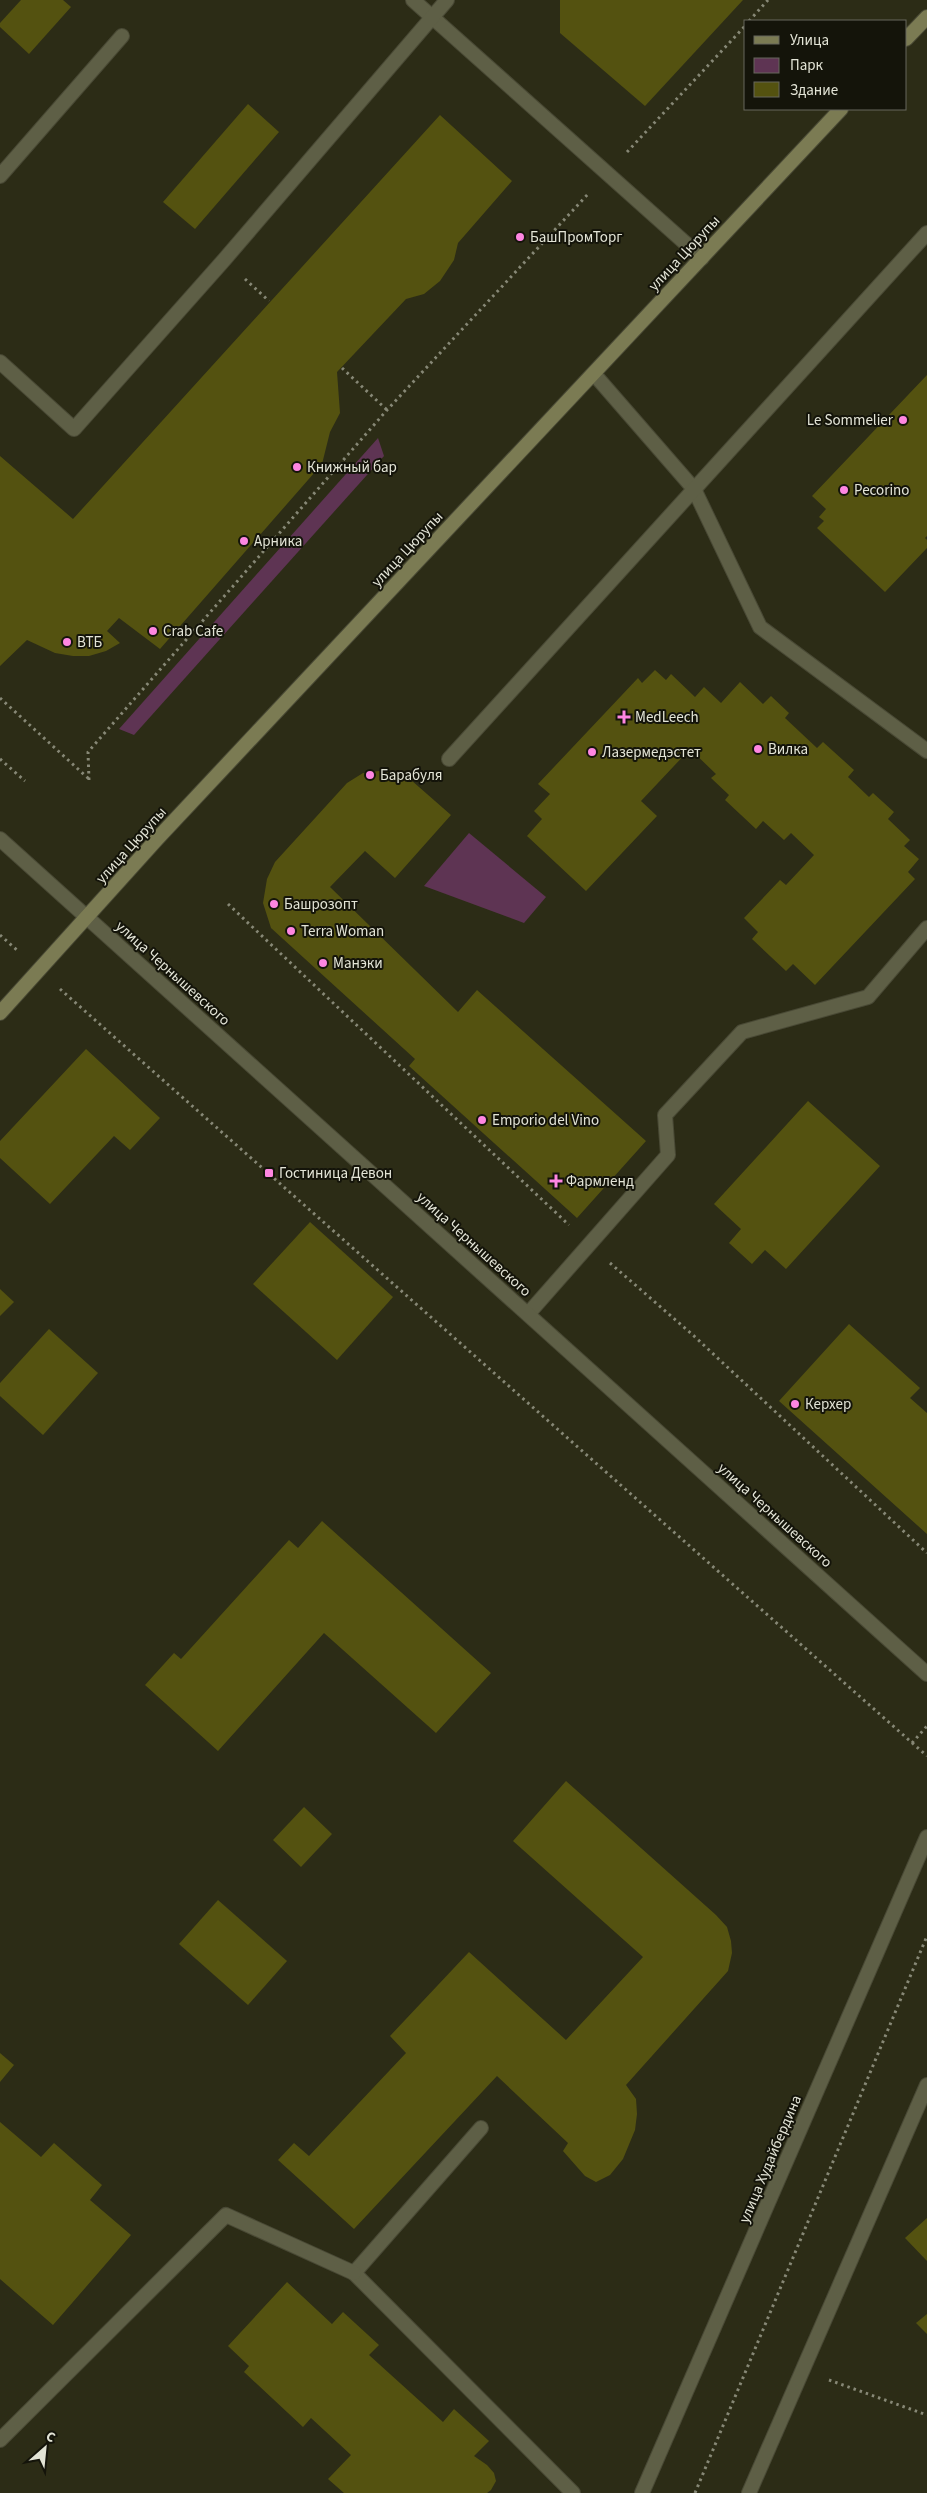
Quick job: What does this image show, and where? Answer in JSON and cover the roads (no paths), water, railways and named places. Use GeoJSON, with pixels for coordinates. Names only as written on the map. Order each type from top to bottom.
{"type":"FeatureCollection","features":[{"type":"Feature","properties":{"kind":"main road"},"geometry":{"type":"LineString","coordinates":[[907,39],[927,17]]}},
{"type":"Feature","properties":{"kind":"main road","name":"улица Цюрупы"},"geometry":{"type":"LineString","coordinates":[[0,1013],[87,917],[840,110]]}},
{"type":"Feature","properties":{"kind":"street"},"geometry":{"type":"LineString","coordinates":[[413,0],[702,258]]}},
{"type":"Feature","properties":{"kind":"street"},"geometry":{"type":"LineString","coordinates":[[0,362],[74,429],[224,260],[447,0]]}},
{"type":"Feature","properties":{"kind":"street"},"geometry":{"type":"LineString","coordinates":[[0,176],[122,36]]}},
{"type":"Feature","properties":{"kind":"street"},"geometry":{"type":"LineString","coordinates":[[449,759],[927,233]]}},
{"type":"Feature","properties":{"kind":"street"},"geometry":{"type":"LineString","coordinates":[[594,374],[694,489],[760,627],[927,752]]}},
{"type":"Feature","properties":{"kind":"street","name":"улица Чернышевского"},"geometry":{"type":"LineString","coordinates":[[0,839],[927,1674]]}},
{"type":"Feature","properties":{"kind":"street"},"geometry":{"type":"LineString","coordinates":[[528,1314],[668,1156],[665,1115],[742,1032],[868,997],[927,928]]}},
{"type":"Feature","properties":{"kind":"street","name":"улица Худайбердина"},"geometry":{"type":"LineString","coordinates":[[642,2493],[927,1837]]}},
{"type":"Feature","properties":{"kind":"street"},"geometry":{"type":"LineString","coordinates":[[749,2493],[927,2085]]}},
{"type":"Feature","properties":{"kind":"street"},"geometry":{"type":"LineString","coordinates":[[354,2273],[481,2128]]}},
{"type":"Feature","properties":{"kind":"street"},"geometry":{"type":"LineString","coordinates":[[0,2440],[226,2215],[354,2273],[573,2493]]}},
{"type":"Feature","properties":{"kind":"place","name":"БашПромТорг"},"geometry":{"type":"Point","coordinates":[520,237]}},
{"type":"Feature","properties":{"kind":"place","name":"Le Sommelier"},"geometry":{"type":"Point","coordinates":[903,420]}},
{"type":"Feature","properties":{"kind":"place","name":"Книжный бар"},"geometry":{"type":"Point","coordinates":[297,467]}},
{"type":"Feature","properties":{"kind":"place","name":"Pecorino"},"geometry":{"type":"Point","coordinates":[844,490]}},
{"type":"Feature","properties":{"kind":"place","name":"Арника"},"geometry":{"type":"Point","coordinates":[244,541]}},
{"type":"Feature","properties":{"kind":"place","name":"Crab Cafe"},"geometry":{"type":"Point","coordinates":[153,631]}},
{"type":"Feature","properties":{"kind":"place","name":"ВТБ"},"geometry":{"type":"Point","coordinates":[67,642]}},
{"type":"Feature","properties":{"kind":"place","name":"MedLeech"},"geometry":{"type":"Point","coordinates":[624,717]}},
{"type":"Feature","properties":{"kind":"place","name":"Вилка"},"geometry":{"type":"Point","coordinates":[758,749]}},
{"type":"Feature","properties":{"kind":"place","name":"Лазермедэстет"},"geometry":{"type":"Point","coordinates":[592,752]}},
{"type":"Feature","properties":{"kind":"place","name":"Барабуля"},"geometry":{"type":"Point","coordinates":[370,775]}},
{"type":"Feature","properties":{"kind":"place","name":"Башрозопт"},"geometry":{"type":"Point","coordinates":[274,904]}},
{"type":"Feature","properties":{"kind":"place","name":"Terra Woman"},"geometry":{"type":"Point","coordinates":[291,931]}},
{"type":"Feature","properties":{"kind":"place","name":"Манэки"},"geometry":{"type":"Point","coordinates":[323,963]}},
{"type":"Feature","properties":{"kind":"place","name":"Emporio del Vino"},"geometry":{"type":"Point","coordinates":[482,1120]}},
{"type":"Feature","properties":{"kind":"place","name":"Гостиница Девон"},"geometry":{"type":"Point","coordinates":[269,1173]}},
{"type":"Feature","properties":{"kind":"place","name":"Фармленд"},"geometry":{"type":"Point","coordinates":[556,1181]}},
{"type":"Feature","properties":{"kind":"place","name":"Керхер"},"geometry":{"type":"Point","coordinates":[795,1404]}}]}
